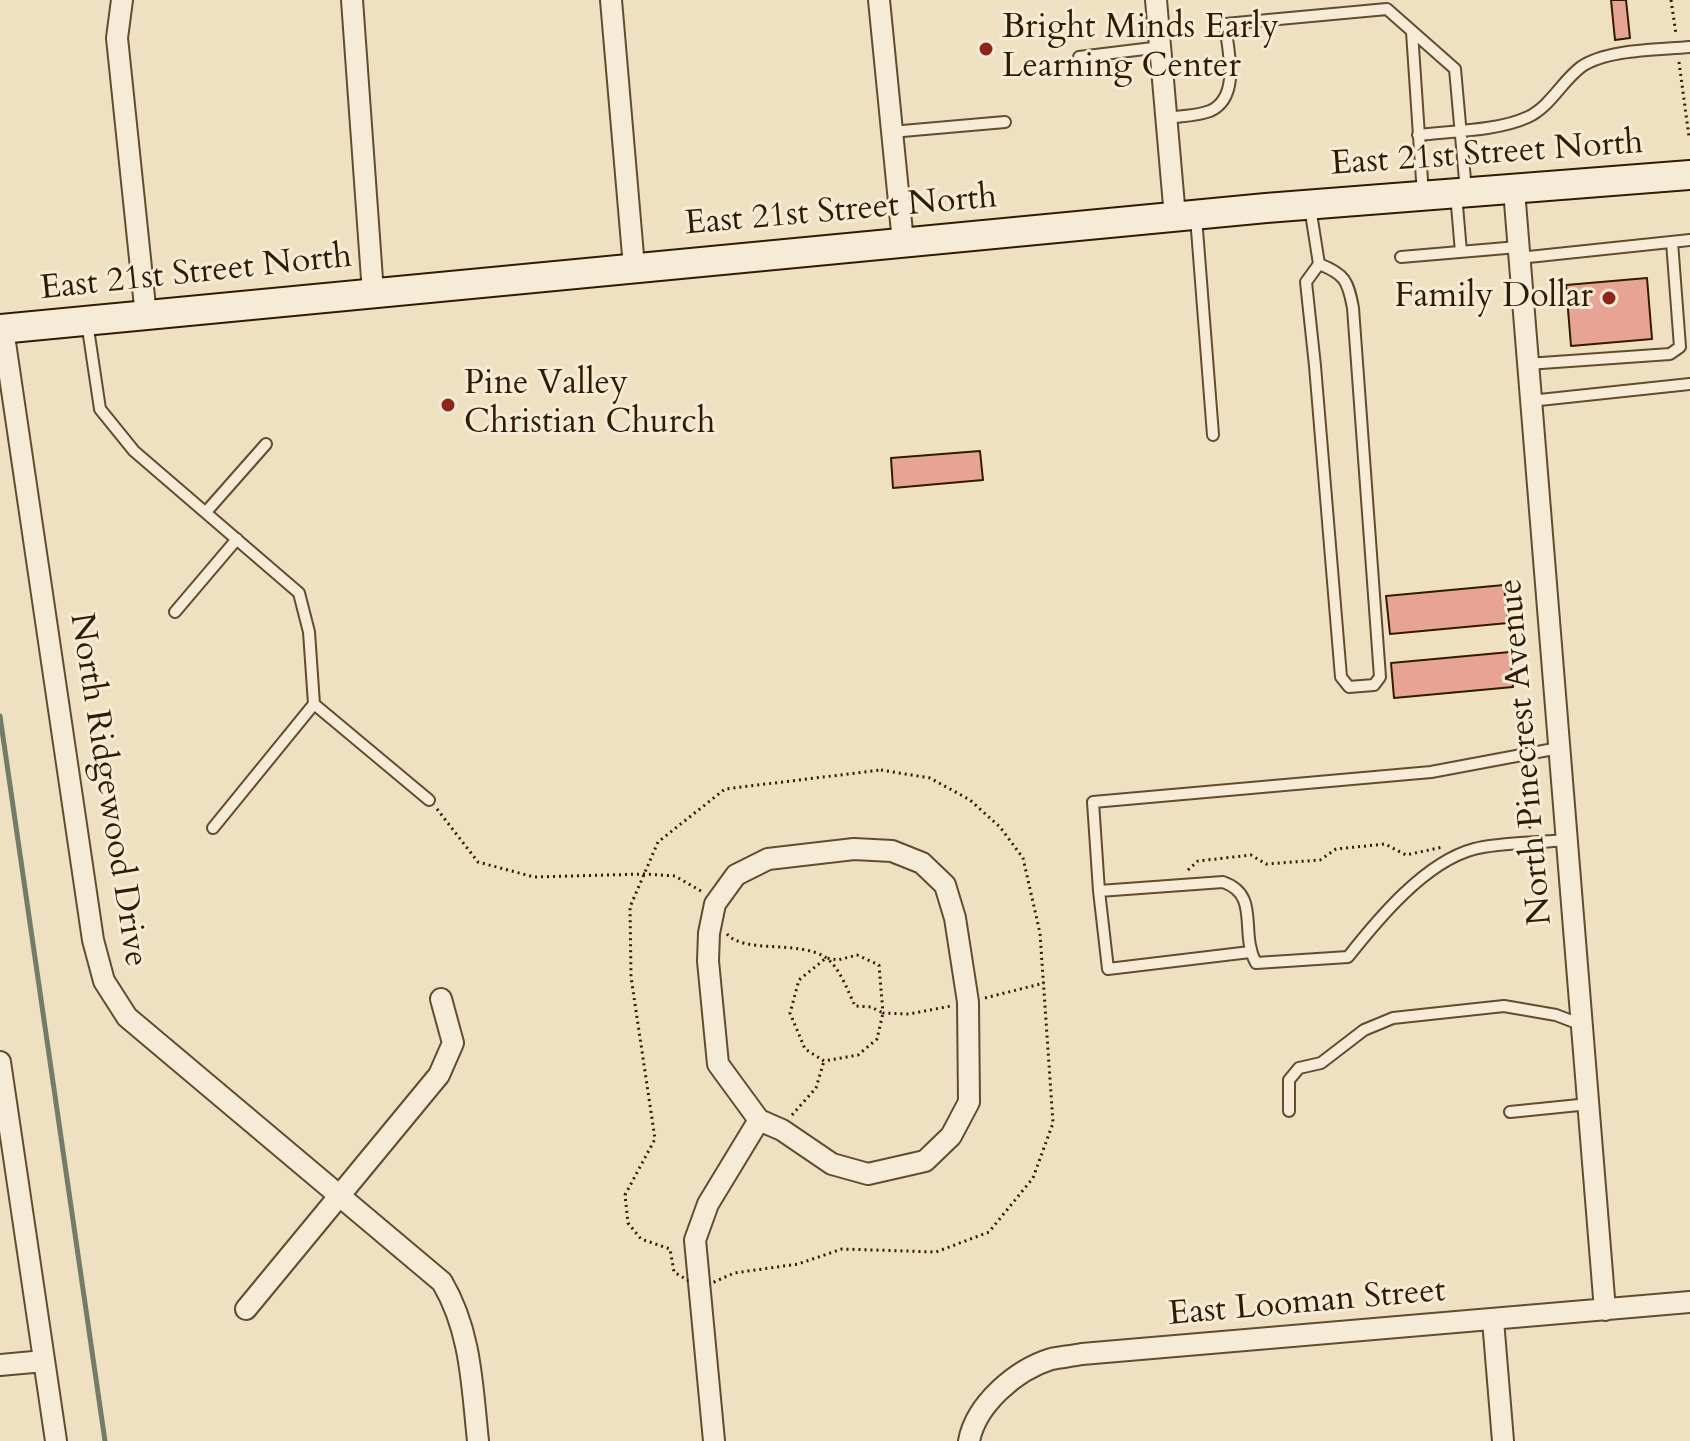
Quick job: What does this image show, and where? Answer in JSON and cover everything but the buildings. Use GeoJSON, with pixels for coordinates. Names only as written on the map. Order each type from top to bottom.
{"type":"FeatureCollection","features":[{"type":"Feature","properties":{"kind":"main road","name":"East 21st Street North"},"geometry":{"type":"LineString","coordinates":[[2,329],[1186,216],[1690,175]]}},
{"type":"Feature","properties":{"kind":"street"},"geometry":{"type":"LineString","coordinates":[[122,0],[117,38],[146,316]]}},
{"type":"Feature","properties":{"kind":"street"},"geometry":{"type":"LineString","coordinates":[[352,0],[373,293]]}},
{"type":"Feature","properties":{"kind":"street"},"geometry":{"type":"LineString","coordinates":[[611,0],[634,267]]}},
{"type":"Feature","properties":{"kind":"street"},"geometry":{"type":"LineString","coordinates":[[879,0],[903,242]]}},
{"type":"Feature","properties":{"kind":"street"},"geometry":{"type":"LineString","coordinates":[[1156,0],[1167,118],[1186,216]]}},
{"type":"Feature","properties":{"kind":"street","name":"North Pinecrest Avenue"},"geometry":{"type":"LineString","coordinates":[[1514,190],[1605,1310]]}},
{"type":"Feature","properties":{"kind":"street","name":"North Ridgewood Drive"},"geometry":{"type":"LineString","coordinates":[[2,329],[93,940],[104,981],[127,1017],[442,1282],[455,1304],[469,1352],[478,1441]]}},
{"type":"Feature","properties":{"kind":"street"},"geometry":{"type":"LineString","coordinates":[[854,849],[892,851],[922,863],[945,885],[955,918],[968,1002],[969,1102],[951,1136],[925,1161],[868,1174],[832,1164],[782,1130],[759,1120],[718,1064],[708,961],[709,933],[715,904],[736,875],[768,859],[854,849]]}},
{"type":"Feature","properties":{"kind":"street"},"geometry":{"type":"LineString","coordinates":[[246,1309],[439,1075],[453,1043],[441,999]]}},
{"type":"Feature","properties":{"kind":"street"},"geometry":{"type":"LineString","coordinates":[[0,1062],[7,1158],[56,1441]]}},
{"type":"Feature","properties":{"kind":"street"},"geometry":{"type":"LineString","coordinates":[[714,1441],[695,1240],[708,1204],[759,1120]]}},
{"type":"Feature","properties":{"kind":"street","name":"East Looman Street"},"geometry":{"type":"LineString","coordinates":[[969,1441],[971,1430],[993,1397],[1020,1373],[1051,1359],[1690,1302]]}},
{"type":"Feature","properties":{"kind":"street"},"geometry":{"type":"LineString","coordinates":[[1493,1320],[1503,1441]]}},
{"type":"Feature","properties":{"kind":"street"},"geometry":{"type":"LineString","coordinates":[[0,1365],[44,1361]]}},
{"type":"Feature","properties":{"kind":"lane"},"geometry":{"type":"LineString","coordinates":[[1167,118],[1211,110],[1226,95],[1230,81],[1225,24],[1387,9],[1455,69],[1461,130],[1461,252]]}},
{"type":"Feature","properties":{"kind":"lane"},"geometry":{"type":"LineString","coordinates":[[1412,32],[1423,197]]}},
{"type":"Feature","properties":{"kind":"lane"},"geometry":{"type":"LineString","coordinates":[[1079,57],[1161,47]]}},
{"type":"Feature","properties":{"kind":"lane"},"geometry":{"type":"LineString","coordinates":[[1418,135],[1518,121],[1532,116],[1584,65],[1598,59],[1690,47]]}},
{"type":"Feature","properties":{"kind":"lane"},"geometry":{"type":"LineString","coordinates":[[891,132],[1005,122]]}},
{"type":"Feature","properties":{"kind":"lane"},"geometry":{"type":"LineString","coordinates":[[1310,205],[1319,264],[1306,282],[1341,677],[1349,687],[1374,685],[1380,677],[1353,308],[1349,288],[1339,272],[1319,264]]}},
{"type":"Feature","properties":{"kind":"lane"},"geometry":{"type":"LineString","coordinates":[[1186,216],[1213,435]]}},
{"type":"Feature","properties":{"kind":"lane"},"geometry":{"type":"LineString","coordinates":[[1401,257],[1461,252],[1519,253],[1690,240]]}},
{"type":"Feature","properties":{"kind":"lane"},"geometry":{"type":"LineString","coordinates":[[1527,364],[1670,354],[1680,347],[1672,242]]}},
{"type":"Feature","properties":{"kind":"lane"},"geometry":{"type":"LineString","coordinates":[[87,322],[100,409],[134,451],[299,593],[309,632],[314,704],[213,828]]}},
{"type":"Feature","properties":{"kind":"lane"},"geometry":{"type":"LineString","coordinates":[[1530,401],[1690,384]]}},
{"type":"Feature","properties":{"kind":"lane"},"geometry":{"type":"LineString","coordinates":[[206,512],[266,444]]}},
{"type":"Feature","properties":{"kind":"lane"},"geometry":{"type":"LineString","coordinates":[[175,612],[237,539]]}},
{"type":"Feature","properties":{"kind":"lane"},"geometry":{"type":"LineString","coordinates":[[314,704],[429,800]]}},
{"type":"Feature","properties":{"kind":"lane"},"geometry":{"type":"LineString","coordinates":[[1250,952],[1108,969],[1093,802],[1431,772],[1559,748]]}},
{"type":"Feature","properties":{"kind":"lane"},"geometry":{"type":"LineString","coordinates":[[1099,891],[1223,882],[1238,887],[1244,895],[1250,952],[1256,963],[1348,957],[1410,888],[1443,864],[1473,849],[1566,840]]}},
{"type":"Feature","properties":{"kind":"lane"},"geometry":{"type":"LineString","coordinates":[[1289,1111],[1289,1080],[1299,1068],[1321,1063],[1364,1030],[1393,1018],[1504,1006],[1556,1015],[1582,1025]]}},
{"type":"Feature","properties":{"kind":"lane"},"geometry":{"type":"LineString","coordinates":[[1510,1112],[1589,1104]]}},
{"type":"Feature","properties":{"kind":"path"},"geometry":{"type":"LineString","coordinates":[[1671,0],[1689,137]]}},
{"type":"Feature","properties":{"kind":"path"},"geometry":{"type":"LineString","coordinates":[[429,800],[478,862],[534,877],[675,876],[699,889],[715,904],[733,909],[727,935],[736,942],[798,948],[838,960],[857,955],[879,965],[883,1013],[877,1039],[858,1055],[824,1061],[805,1049],[790,1013],[799,980],[826,958]]}},
{"type":"Feature","properties":{"kind":"path"},"geometry":{"type":"LineString","coordinates":[[1527,829],[1548,808]]}},
{"type":"Feature","properties":{"kind":"path"},"geometry":{"type":"LineString","coordinates":[[1187,872],[1198,861],[1251,855],[1266,864],[1320,860],[1336,849],[1385,844],[1406,855],[1452,845]]}},
{"type":"Feature","properties":{"kind":"path"},"geometry":{"type":"LineString","coordinates":[[826,958],[844,982],[855,1006],[871,1007],[883,1013],[909,1014],[1044,983]]}},
{"type":"Feature","properties":{"kind":"path"},"geometry":{"type":"LineString","coordinates":[[782,1130],[816,1088],[824,1061]]}},
{"type":"Feature","properties":{"kind":"waterway"},"geometry":{"type":"LineString","coordinates":[[0,716],[105,1441]]}},
{"type":"Feature","properties":{"kind":"place","name":"Bright Minds Early Learning Center"},"geometry":{"type":"Point","coordinates":[986,49]}},
{"type":"Feature","properties":{"kind":"place","name":"Family Dollar"},"geometry":{"type":"Point","coordinates":[1609,298]}},
{"type":"Feature","properties":{"kind":"place","name":"Pine Valley Christian Church"},"geometry":{"type":"Point","coordinates":[448,405]}}]}
